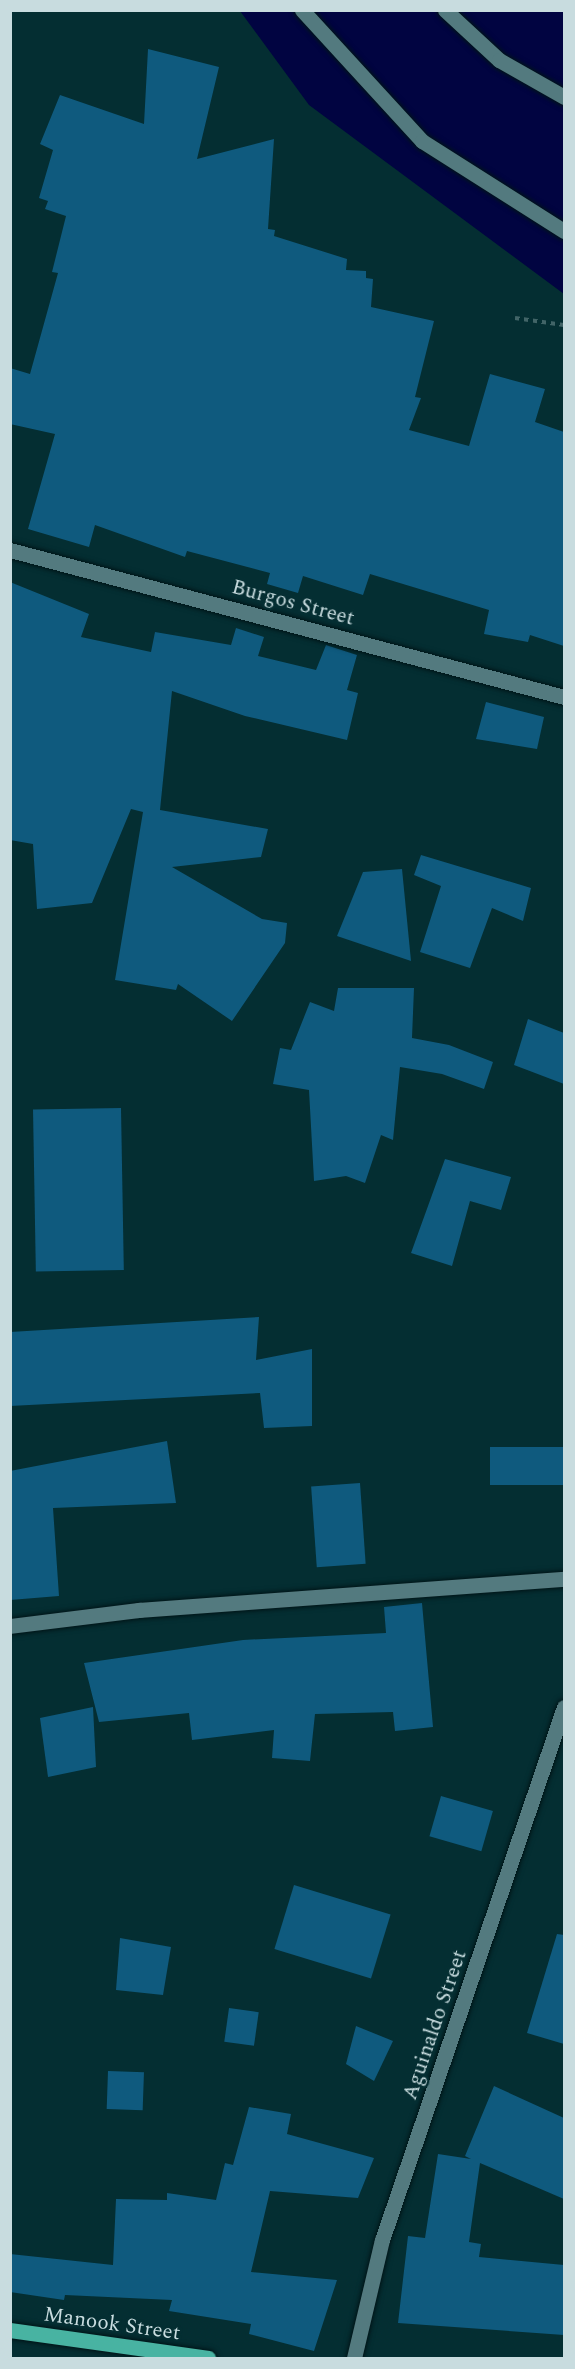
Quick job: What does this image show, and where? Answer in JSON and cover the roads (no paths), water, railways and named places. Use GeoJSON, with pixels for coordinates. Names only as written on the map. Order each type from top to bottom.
{"type":"FeatureCollection","features":[{"type":"Feature","properties":{"kind":"main road","name":"Manook Street"},"geometry":{"type":"LineString","coordinates":[[10,2330],[208,2358]]}},
{"type":"Feature","properties":{"kind":"street"},"geometry":{"type":"LineString","coordinates":[[302,10],[422,141],[564,231]]}},
{"type":"Feature","properties":{"kind":"street"},"geometry":{"type":"LineString","coordinates":[[445,10],[499,60],[564,97]]}},
{"type":"Feature","properties":{"kind":"street","name":"Burgos Street"},"geometry":{"type":"LineString","coordinates":[[10,550],[564,697]]}},
{"type":"Feature","properties":{"kind":"street"},"geometry":{"type":"LineString","coordinates":[[10,1626],[139,1610],[564,1579]]}},
{"type":"Feature","properties":{"kind":"street","name":"Aguinaldo Street"},"geometry":{"type":"LineString","coordinates":[[354,2358],[382,2240],[564,1707]]}}]}
